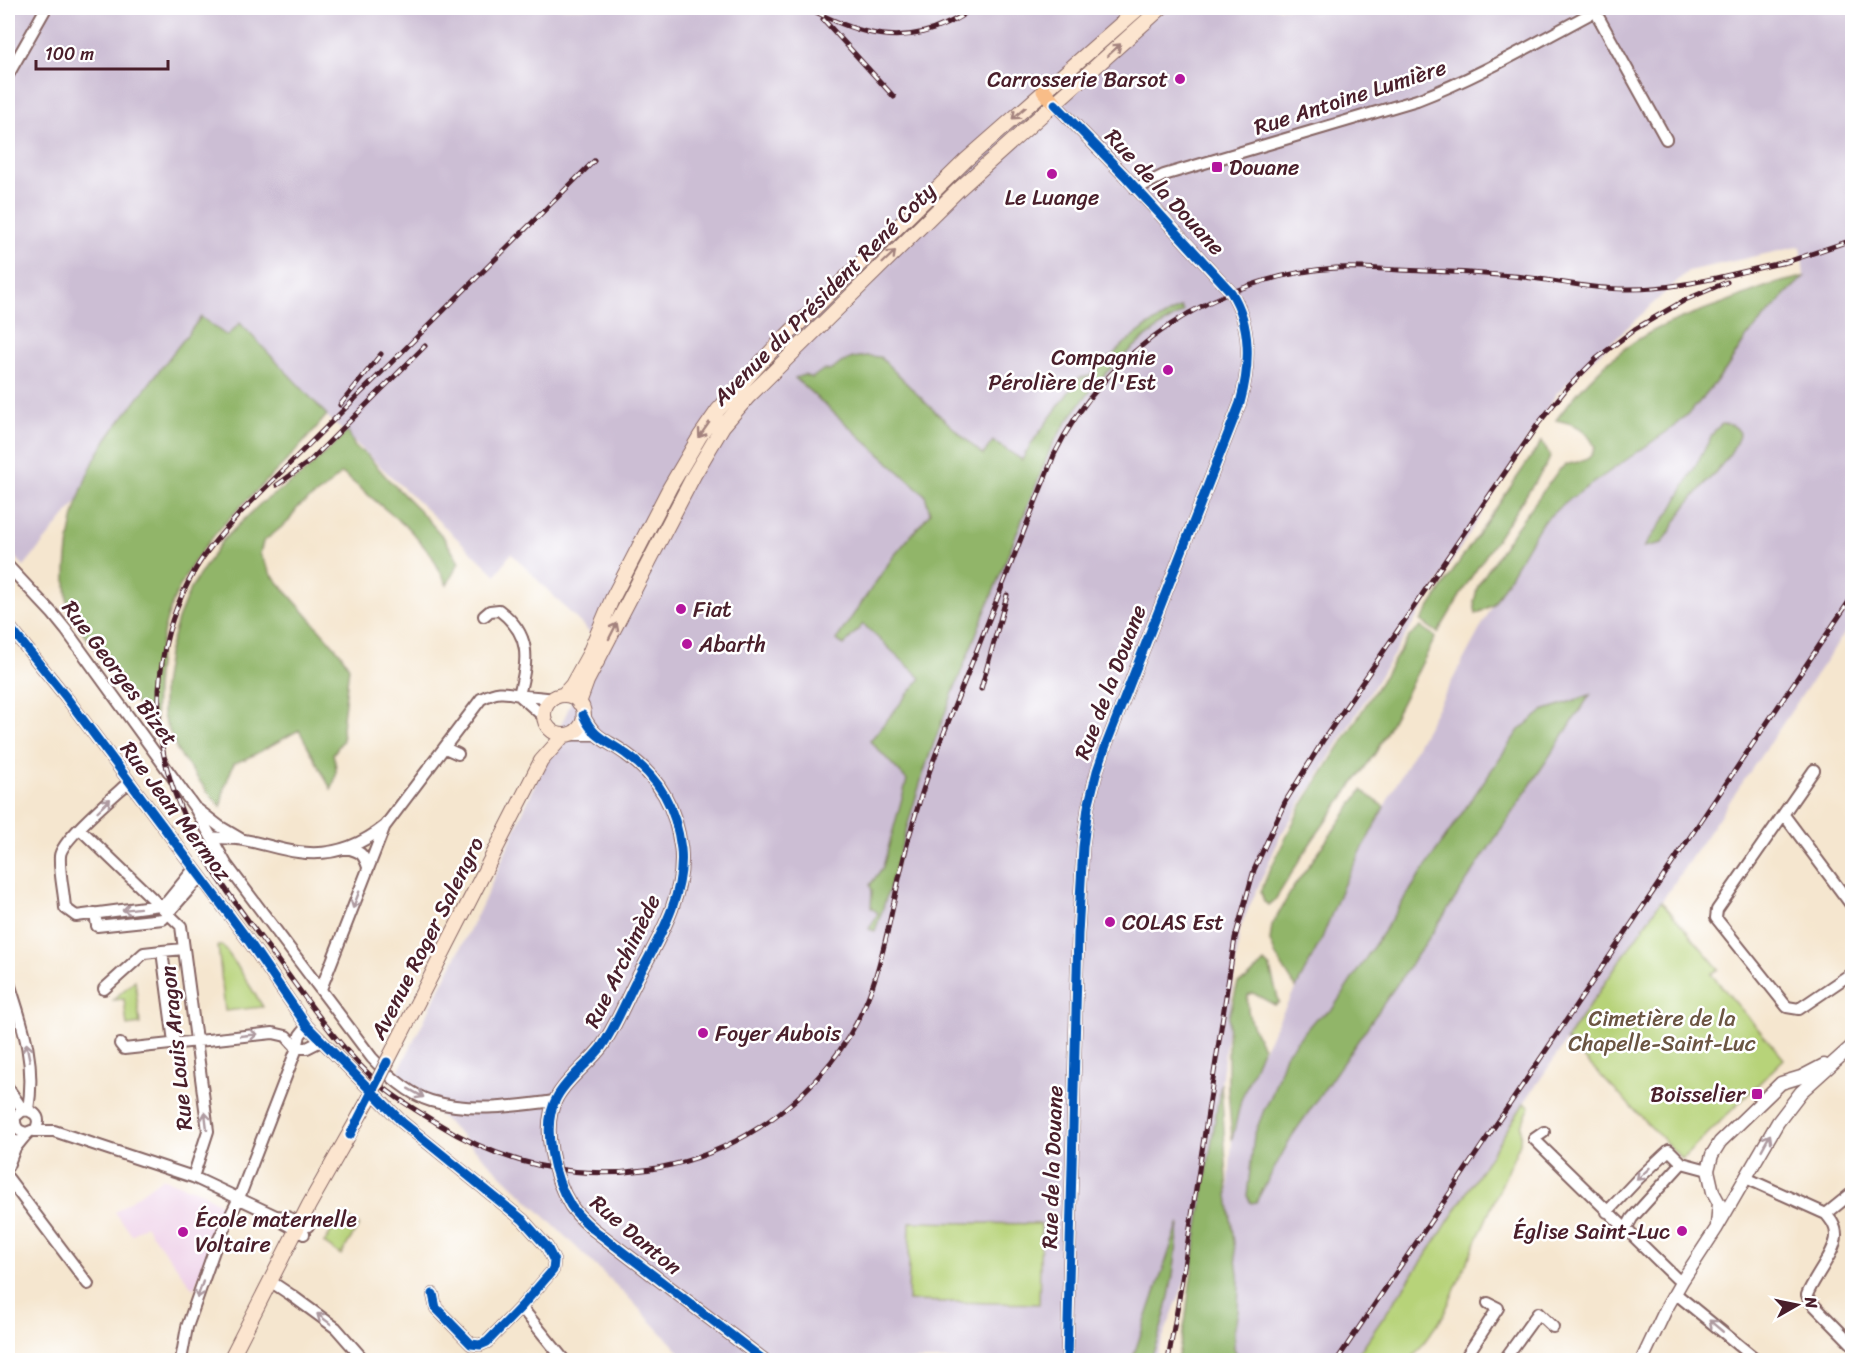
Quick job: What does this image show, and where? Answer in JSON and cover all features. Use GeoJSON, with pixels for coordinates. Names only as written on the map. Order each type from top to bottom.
{"type":"FeatureCollection","features":[{"type":"Feature","properties":{"kind":"main road","name":"Avenue du Président René Coty"},"geometry":{"type":"LineString","coordinates":[[558,697],[572,685],[588,656],[617,589],[670,487],[718,410],[775,347],[966,160],[1139,8]]}},
{"type":"Feature","properties":{"kind":"main road","name":"Avenue du Président René Coty"},"geometry":{"type":"LineString","coordinates":[[581,709],[587,681],[694,475],[723,426],[760,383],[949,198],[1161,8]]}},
{"type":"Feature","properties":{"kind":"main road"},"geometry":{"type":"LineString","coordinates":[[1044,91],[1055,104]]}},
{"type":"Feature","properties":{"kind":"main road"},"geometry":{"type":"LineString","coordinates":[[558,697],[575,699],[581,709],[580,727],[567,735],[555,733],[546,722],[546,707],[558,697]]}},
{"type":"Feature","properties":{"kind":"main road","name":"Avenue Roger Salengro"},"geometry":{"type":"LineString","coordinates":[[240,1360],[333,1160],[350,1135],[369,1099],[540,761],[546,722]]}},
{"type":"Feature","properties":{"kind":"main road","name":"Avenue Roger Salengro"},"geometry":{"type":"LineString","coordinates":[[540,761],[567,735]]}},
{"type":"Feature","properties":{"kind":"main road","name":"Avenue Roger Salengro"},"geometry":{"type":"LineString","coordinates":[[230,1360],[274,1284]]}},
{"type":"Feature","properties":{"kind":"street"},"geometry":{"type":"LineString","coordinates":[[8,75],[46,8]]}},
{"type":"Feature","properties":{"kind":"street"},"geometry":{"type":"LineString","coordinates":[[1598,9],[1666,139]]}},
{"type":"Feature","properties":{"kind":"street","name":"Rue Antoine Lumière"},"geometry":{"type":"LineString","coordinates":[[1136,189],[1174,171],[1407,103],[1447,89],[1598,9]]}},
{"type":"Feature","properties":{"kind":"street","name":"Rue de la Douane"},"geometry":{"type":"LineString","coordinates":[[1055,104],[1221,281],[1235,299],[1244,322],[1247,366],[1240,403],[1106,745],[1088,809],[1083,847],[1078,934],[1067,1360]]}},
{"type":"Feature","properties":{"kind":"street","name":"Rue Georges Bizet"},"geometry":{"type":"LineString","coordinates":[[8,566],[66,630],[195,808],[211,837],[226,840],[241,839],[311,853],[346,848],[364,842],[385,826],[481,699],[500,692],[558,697]]}},
{"type":"Feature","properties":{"kind":"street"},"geometry":{"type":"LineString","coordinates":[[484,616],[490,610],[499,610],[520,632],[526,652],[526,663],[519,695],[546,722]]}},
{"type":"Feature","properties":{"kind":"street","name":"Rue Jean Mermoz"},"geometry":{"type":"LineString","coordinates":[[8,626],[60,689],[248,940],[307,1026],[402,1122],[523,1220],[547,1247],[554,1261],[553,1270],[521,1307]]}},
{"type":"Feature","properties":{"kind":"street","name":"Rue Archimède"},"geometry":{"type":"LineString","coordinates":[[555,1101],[565,1085],[602,1046],[617,1019],[665,924],[677,891],[681,864],[676,826],[670,804],[646,771],[596,734],[581,709]]}},
{"type":"Feature","properties":{"kind":"street"},"geometry":{"type":"LineString","coordinates":[[567,735],[596,734]]}},
{"type":"Feature","properties":{"kind":"street"},"geometry":{"type":"LineString","coordinates":[[445,748],[458,754]]}},
{"type":"Feature","properties":{"kind":"street"},"geometry":{"type":"LineString","coordinates":[[1814,770],[1717,910],[1716,918],[1787,1007],[1799,1009],[1852,974]]}},
{"type":"Feature","properties":{"kind":"street"},"geometry":{"type":"LineString","coordinates":[[129,782],[62,848],[60,857],[65,908],[76,916],[160,905],[167,902],[197,873]]}},
{"type":"Feature","properties":{"kind":"street","name":"Rue Georges Bizet"},"geometry":{"type":"LineString","coordinates":[[195,808],[241,839]]}},
{"type":"Feature","properties":{"kind":"street"},"geometry":{"type":"LineString","coordinates":[[1784,815],[1852,906]]}},
{"type":"Feature","properties":{"kind":"street"},"geometry":{"type":"LineString","coordinates":[[321,989],[385,826]]}},
{"type":"Feature","properties":{"kind":"street"},"geometry":{"type":"LineString","coordinates":[[80,829],[169,914]]}},
{"type":"Feature","properties":{"kind":"street"},"geometry":{"type":"LineString","coordinates":[[211,837],[231,869],[372,1058],[401,1085],[430,1100],[461,1107],[495,1108],[555,1101]]}},
{"type":"Feature","properties":{"kind":"street"},"geometry":{"type":"LineString","coordinates":[[231,869],[227,852],[241,839]]}},
{"type":"Feature","properties":{"kind":"street"},"geometry":{"type":"LineString","coordinates":[[346,848],[363,855],[368,867]]}},
{"type":"Feature","properties":{"kind":"street"},"geometry":{"type":"LineString","coordinates":[[95,913],[97,926],[163,919],[169,914],[197,873]]}},
{"type":"Feature","properties":{"kind":"street","name":"Rue Louis Aragon"},"geometry":{"type":"LineString","coordinates":[[169,914],[181,926],[208,1131],[194,1178]]}},
{"type":"Feature","properties":{"kind":"street","name":"Rue Louis Aragon"},"geometry":{"type":"LineString","coordinates":[[104,988],[144,953],[184,949]]}},
{"type":"Feature","properties":{"kind":"street","name":"Rue Louis Aragon"},"geometry":{"type":"LineString","coordinates":[[162,951],[174,1042]]}},
{"type":"Feature","properties":{"kind":"street"},"geometry":{"type":"LineString","coordinates":[[8,980],[28,1049],[32,1084],[8,1166]]}},
{"type":"Feature","properties":{"kind":"street"},"geometry":{"type":"LineString","coordinates":[[181,1360],[187,1328],[212,1255],[239,1198],[300,1035],[307,1026]]}},
{"type":"Feature","properties":{"kind":"street"},"geometry":{"type":"LineString","coordinates":[[120,1044],[124,1049],[273,1033],[282,1034],[297,1048],[307,1047],[321,1041]]}},
{"type":"Feature","properties":{"kind":"street"},"geometry":{"type":"LineString","coordinates":[[1716,1229],[1719,1203],[1713,1192],[1708,1170],[1712,1155],[1721,1141],[1781,1083],[1814,1071],[1849,1051]]}},
{"type":"Feature","properties":{"kind":"street"},"geometry":{"type":"LineString","coordinates":[[1642,1360],[1675,1293],[1716,1229],[1778,1122],[1801,1092],[1849,1051]]}},
{"type":"Feature","properties":{"kind":"street"},"geometry":{"type":"LineString","coordinates":[[1791,1079],[1801,1083],[1801,1092]]}},
{"type":"Feature","properties":{"kind":"street"},"geometry":{"type":"LineString","coordinates":[[8,1088],[20,1120]]}},
{"type":"Feature","properties":{"kind":"street","name":"Rue Danton"},"geometry":{"type":"LineString","coordinates":[[555,1101],[551,1108],[549,1130],[552,1155],[567,1197],[581,1218],[616,1248],[764,1360]]}},
{"type":"Feature","properties":{"kind":"street"},"geometry":{"type":"LineString","coordinates":[[20,1120],[37,1126],[38,1120],[54,1131]]}},
{"type":"Feature","properties":{"kind":"street"},"geometry":{"type":"LineString","coordinates":[[20,1120],[194,1178],[276,1216],[281,1215],[302,1228]]}},
{"type":"Feature","properties":{"kind":"street"},"geometry":{"type":"LineString","coordinates":[[1544,1132],[1534,1139],[1607,1212],[1676,1278],[1682,1281]]}},
{"type":"Feature","properties":{"kind":"street"},"geometry":{"type":"LineString","coordinates":[[1607,1212],[1669,1150],[1682,1163],[1708,1170]]}},
{"type":"Feature","properties":{"kind":"street"},"geometry":{"type":"LineString","coordinates":[[1626,1229],[1632,1218],[1660,1185],[1682,1163]]}},
{"type":"Feature","properties":{"kind":"street"},"geometry":{"type":"LineString","coordinates":[[8,1178],[88,1284]]}},
{"type":"Feature","properties":{"kind":"street"},"geometry":{"type":"LineString","coordinates":[[1746,1178],[1826,1214],[1833,1222],[1836,1234],[1835,1244],[1807,1294],[1809,1300],[1852,1344]]}},
{"type":"Feature","properties":{"kind":"street"},"geometry":{"type":"LineString","coordinates":[[1826,1214],[1852,1193]]}},
{"type":"Feature","properties":{"kind":"street"},"geometry":{"type":"LineString","coordinates":[[1719,1203],[1733,1200]]}},
{"type":"Feature","properties":{"kind":"street"},"geometry":{"type":"LineString","coordinates":[[274,1284],[336,1328],[364,1360]]}},
{"type":"Feature","properties":{"kind":"street"},"geometry":{"type":"LineString","coordinates":[[1675,1293],[1757,1360]]}},
{"type":"Feature","properties":{"kind":"street"},"geometry":{"type":"LineString","coordinates":[[433,1294],[436,1308],[471,1344],[480,1345],[487,1342],[521,1307],[564,1360]]}},
{"type":"Feature","properties":{"kind":"street"},"geometry":{"type":"LineString","coordinates":[[1464,1360],[1498,1308],[1488,1303]]}},
{"type":"Feature","properties":{"kind":"street"},"geometry":{"type":"LineString","coordinates":[[1504,1360],[1538,1313],[1553,1327]]}},
{"type":"Feature","properties":{"kind":"shaded area"},"geometry":{"type":"Polygon","coordinates":[[[8,8],[1852,8],[1852,622],[1524,1103],[1435,1242],[1354,1360],[1240,1360],[1234,1348],[1239,1282],[1228,1195],[1232,1140],[1241,1100],[1251,1073],[1322,938],[1342,888],[1384,807],[1493,605],[1541,524],[1563,504],[1672,428],[1726,369],[1746,338],[1804,277],[1801,246],[1688,271],[1557,393],[1281,835],[1240,928],[1202,1239],[1154,1360],[687,1360],[631,1300],[397,1074],[483,903],[598,641],[511,553],[496,575],[315,405],[240,323],[75,504],[24,566],[8,549],[8,8]]]}},
{"type":"Feature","properties":{"kind":"shaded area","name":"École maternelle Voltaire"},"geometry":{"type":"Polygon","coordinates":[[[162,1178],[203,1193],[226,1208],[194,1290],[145,1225],[132,1235],[115,1212],[162,1178]]]}},
{"type":"Feature","properties":{"kind":"green space"},"geometry":{"type":"Polygon","coordinates":[[[1804,277],[1746,338],[1726,369],[1695,407],[1672,428],[1563,504],[1541,524],[1493,605],[1476,614],[1474,602],[1478,585],[1509,538],[1558,471],[1566,465],[1587,459],[1593,452],[1595,447],[1584,431],[1575,425],[1556,420],[1587,383],[1622,350],[1658,328],[1755,291],[1804,277]]]}},
{"type":"Feature","properties":{"kind":"green space"},"geometry":{"type":"Polygon","coordinates":[[[1181,307],[1183,312],[1144,339],[1108,371],[1077,407],[1051,447],[932,748],[875,931],[869,929],[878,913],[871,908],[870,885],[883,867],[907,780],[870,741],[921,678],[863,624],[844,645],[836,640],[893,557],[930,513],[925,495],[795,378],[804,375],[812,378],[823,370],[832,370],[853,358],[880,357],[983,455],[993,441],[1022,460],[1079,378],[1090,376],[1146,327],[1181,307]]]}},
{"type":"Feature","properties":{"kind":"green space"},"geometry":{"type":"Polygon","coordinates":[[[201,317],[227,336],[240,323],[327,415],[294,453],[214,535],[200,553],[177,592],[165,625],[158,660],[156,730],[69,614],[67,555],[74,515],[95,459],[116,426],[201,317]]]}},
{"type":"Feature","properties":{"kind":"green space"},"geometry":{"type":"Polygon","coordinates":[[[1722,424],[1733,426],[1740,433],[1730,454],[1685,508],[1662,543],[1644,547],[1673,507],[1715,430],[1722,424]]]}},
{"type":"Feature","properties":{"kind":"green space"},"geometry":{"type":"Polygon","coordinates":[[[348,431],[355,447],[367,455],[421,512],[444,538],[459,562],[447,585],[432,556],[409,529],[342,473],[323,490],[298,507],[289,521],[263,542],[260,554],[271,574],[341,654],[349,667],[342,728],[343,740],[333,754],[336,772],[331,789],[299,730],[248,758],[234,763],[224,789],[221,807],[178,752],[163,716],[163,686],[168,654],[178,619],[190,589],[222,541],[260,504],[303,474],[348,431]]]}},
{"type":"Feature","properties":{"kind":"green space"},"geometry":{"type":"Polygon","coordinates":[[[1542,441],[1550,457],[1547,464],[1468,582],[1438,633],[1421,621],[1542,441]]]}},
{"type":"Feature","properties":{"kind":"green space"},"geometry":{"type":"Polygon","coordinates":[[[1421,627],[1435,638],[1376,752],[1311,842],[1275,900],[1269,905],[1264,902],[1261,892],[1301,807],[1409,637],[1421,627]]]}},
{"type":"Feature","properties":{"kind":"green space"},"geometry":{"type":"Polygon","coordinates":[[[1590,695],[1433,932],[1292,1136],[1256,1202],[1251,1203],[1247,1196],[1254,1136],[1271,1097],[1285,1055],[1316,1018],[1332,1010],[1428,863],[1519,730],[1543,711],[1590,695]]]}},
{"type":"Feature","properties":{"kind":"green space"},"geometry":{"type":"Polygon","coordinates":[[[1362,790],[1384,807],[1342,888],[1322,938],[1296,988],[1276,956],[1270,941],[1272,925],[1293,888],[1362,790]]]}},
{"type":"Feature","properties":{"kind":"green space","name":"Cimetière de la Chapelle-Saint-Luc"},"geometry":{"type":"Polygon","coordinates":[[[1661,901],[1719,969],[1711,974],[1784,1059],[1682,1159],[1566,1040],[1661,901]]]}},
{"type":"Feature","properties":{"kind":"green space"},"geometry":{"type":"Polygon","coordinates":[[[218,946],[223,946],[263,1007],[225,1011],[218,946]]]}},
{"type":"Feature","properties":{"kind":"green space"},"geometry":{"type":"Polygon","coordinates":[[[1264,962],[1270,968],[1279,1002],[1275,1005],[1253,993],[1248,995],[1249,1016],[1263,1047],[1241,1100],[1232,1140],[1228,1089],[1229,1016],[1238,983],[1247,979],[1264,962]]]}},
{"type":"Feature","properties":{"kind":"green space"},"geometry":{"type":"Polygon","coordinates":[[[135,980],[140,1024],[127,1026],[124,999],[113,1000],[135,980]]]}},
{"type":"Feature","properties":{"kind":"green space"},"geometry":{"type":"Polygon","coordinates":[[[1221,1083],[1228,1195],[1239,1282],[1234,1348],[1240,1360],[1177,1360],[1185,1323],[1221,1083]]]}},
{"type":"Feature","properties":{"kind":"green space"},"geometry":{"type":"Polygon","coordinates":[[[1524,1103],[1530,1107],[1521,1125],[1520,1143],[1443,1316],[1411,1360],[1354,1360],[1435,1242],[1524,1103]]]}},
{"type":"Feature","properties":{"kind":"green space"},"geometry":{"type":"Polygon","coordinates":[[[342,1214],[359,1225],[341,1255],[324,1243],[342,1214]]]}},
{"type":"Feature","properties":{"kind":"green space"},"geometry":{"type":"Polygon","coordinates":[[[910,1222],[1041,1224],[1039,1304],[908,1301],[910,1222]]]}},
{"type":"Feature","properties":{"kind":"green space"},"geometry":{"type":"Polygon","coordinates":[[[1179,1223],[1170,1293],[1162,1327],[1150,1360],[1132,1360],[1179,1223]]]}},
{"type":"Feature","properties":{"kind":"railway"},"geometry":{"type":"LineString","coordinates":[[816,12],[864,31],[896,36],[929,31],[956,19],[970,9]]}},
{"type":"Feature","properties":{"kind":"railway"},"geometry":{"type":"LineString","coordinates":[[823,19],[894,97]]}},
{"type":"Feature","properties":{"kind":"railway"},"geometry":{"type":"LineString","coordinates":[[594,161],[240,513],[216,540],[195,570],[172,620],[160,673],[159,701],[160,728],[171,782],[179,806],[202,851],[243,914],[353,1058],[384,1088],[403,1102],[437,1123],[488,1149],[540,1166],[593,1173],[646,1170],[698,1157],[747,1135],[791,1103],[831,1062],[848,1037],[862,1012],[880,960],[908,842],[927,779],[1054,455],[1076,417],[1103,382],[1135,351],[1170,325],[1209,303],[1249,286],[1292,274],[1336,268],[1368,268],[1527,277],[1597,287],[1646,289],[1709,280],[1791,261]]}},
{"type":"Feature","properties":{"kind":"railway"},"geometry":{"type":"LineString","coordinates":[[1784,263],[1852,240]]}},
{"type":"Feature","properties":{"kind":"railway"},"geometry":{"type":"LineString","coordinates":[[1168,1360],[1235,938],[1254,870],[1285,802],[1324,739],[1538,424],[1567,388],[1596,359],[1635,329],[1685,300],[1727,282]]}},
{"type":"Feature","properties":{"kind":"railway"},"geometry":{"type":"LineString","coordinates":[[277,485],[309,462],[425,346]]}},
{"type":"Feature","properties":{"kind":"railway"},"geometry":{"type":"LineString","coordinates":[[340,405],[381,354]]}},
{"type":"Feature","properties":{"kind":"railway"},"geometry":{"type":"LineString","coordinates":[[981,689],[1007,595]]}},
{"type":"Feature","properties":{"kind":"railway"},"geometry":{"type":"LineString","coordinates":[[1337,1360],[1852,597]]}},
{"type":"Feature","properties":{"kind":"cycle path"},"geometry":{"type":"LineString","coordinates":[[1055,104],[1124,175],[1231,292],[1243,318],[1247,346],[1246,375],[1240,403],[1106,745],[1088,807],[1083,847],[1078,934],[1067,1360]]}},
{"type":"Feature","properties":{"kind":"cycle path"},"geometry":{"type":"LineString","coordinates":[[8,625],[66,697],[248,940],[307,1026],[402,1122],[523,1220],[547,1247],[554,1261],[553,1270],[521,1307],[487,1342],[480,1345],[471,1344],[436,1308],[433,1294]]}},
{"type":"Feature","properties":{"kind":"cycle path"},"geometry":{"type":"LineString","coordinates":[[583,715],[592,730],[638,763],[657,784],[675,820],[681,849],[681,867],[679,885],[667,920],[611,1031],[597,1053],[567,1083],[552,1109],[549,1137],[559,1182],[571,1206],[587,1224],[764,1360]]}},
{"type":"Feature","properties":{"kind":"cycle path"},"geometry":{"type":"LineString","coordinates":[[350,1135],[387,1062]]}},
{"type":"Feature","properties":{"kind":"place","name":"Carrosserie Barsot"},"geometry":{"type":"Point","coordinates":[1180,79]}},
{"type":"Feature","properties":{"kind":"place","name":"Douane"},"geometry":{"type":"Point","coordinates":[1217,167]}},
{"type":"Feature","properties":{"kind":"place","name":"Le Luange"},"geometry":{"type":"Point","coordinates":[1052,174]}},
{"type":"Feature","properties":{"kind":"place","name":"Compagnie Pérolière de l'Est"},"geometry":{"type":"Point","coordinates":[1168,370]}},
{"type":"Feature","properties":{"kind":"place","name":"Fiat"},"geometry":{"type":"Point","coordinates":[681,609]}},
{"type":"Feature","properties":{"kind":"place","name":"Abarth"},"geometry":{"type":"Point","coordinates":[687,644]}},
{"type":"Feature","properties":{"kind":"place","name":"COLAS Est"},"geometry":{"type":"Point","coordinates":[1110,922]}},
{"type":"Feature","properties":{"kind":"place","name":"Foyer Aubois"},"geometry":{"type":"Point","coordinates":[703,1033]}},
{"type":"Feature","properties":{"kind":"place","name":"Boisselier"},"geometry":{"type":"Point","coordinates":[1757,1094]}},
{"type":"Feature","properties":{"kind":"place","name":"Église Saint-Luc"},"geometry":{"type":"Point","coordinates":[1682,1231]}},
{"type":"Feature","properties":{"kind":"place","name":"École maternelle Voltaire"},"geometry":{"type":"Point","coordinates":[183,1232]}}]}
